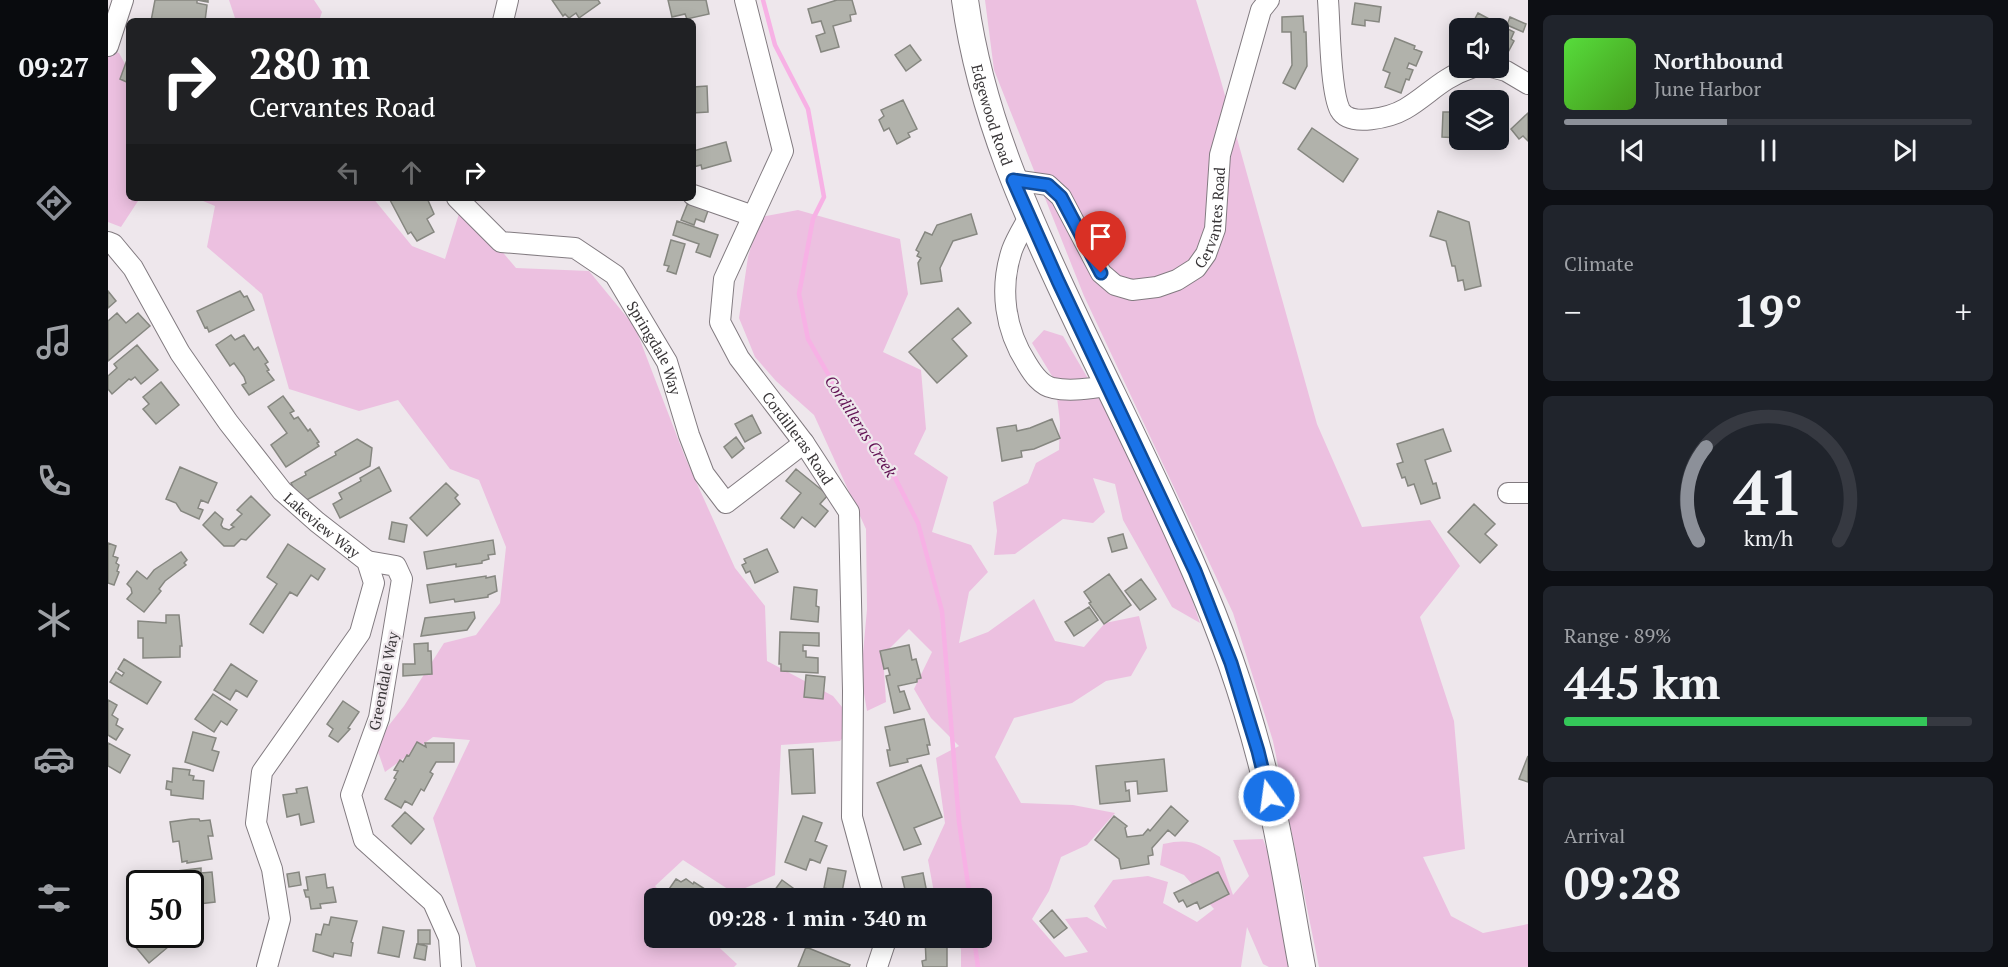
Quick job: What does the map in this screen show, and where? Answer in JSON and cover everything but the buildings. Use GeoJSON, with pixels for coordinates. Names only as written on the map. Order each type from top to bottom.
{"type":"FeatureCollection","features":[{"type":"Feature","properties":{"kind":"main road","name":"Edgewood Road"},"geometry":{"type":"LineString","coordinates":[[965,0],[976,63],[986,101],[1013,180],[1195,571],[1231,663],[1255,740],[1269,796],[1302,967]]}},
{"type":"Feature","properties":{"kind":"street"},"geometry":{"type":"LineString","coordinates":[[108,46],[123,0]]}},
{"type":"Feature","properties":{"kind":"street"},"geometry":{"type":"LineString","coordinates":[[503,18],[508,0]]}},
{"type":"Feature","properties":{"kind":"street","name":"Cordilleras Road"},"geometry":{"type":"LineString","coordinates":[[745,0],[783,151],[724,279],[720,322],[739,358],[804,443],[849,512],[853,692],[852,817],[871,888]]}},
{"type":"Feature","properties":{"kind":"street","name":"Cervantes Road"},"geometry":{"type":"LineString","coordinates":[[1013,180],[1048,185],[1061,197],[1101,273],[1115,285],[1132,290],[1157,286],[1177,280],[1196,268],[1206,254],[1215,229],[1220,155],[1261,10],[1269,0]]}},
{"type":"Feature","properties":{"kind":"street"},"geometry":{"type":"LineString","coordinates":[[1328,0],[1335,91],[1340,111],[1347,118],[1358,120],[1391,116],[1406,109],[1449,77]]}},
{"type":"Feature","properties":{"kind":"street"},"geometry":{"type":"LineString","coordinates":[[1509,73],[1528,84]]}},
{"type":"Feature","properties":{"kind":"street"},"geometry":{"type":"LineString","coordinates":[[696,196],[753,216]]}},
{"type":"Feature","properties":{"kind":"street","name":"Springdale Way"},"geometry":{"type":"LineString","coordinates":[[460,201],[501,242],[575,249],[615,275],[667,362],[689,435],[704,474],[726,503],[804,443]]}},
{"type":"Feature","properties":{"kind":"street"},"geometry":{"type":"LineString","coordinates":[[1029,217],[1013,248],[1007,268],[1007,318],[1018,349],[1033,374],[1052,388],[1084,389],[1108,386]]}},
{"type":"Feature","properties":{"kind":"street","name":"Lakeview Way"},"geometry":{"type":"LineString","coordinates":[[108,242],[113,244],[133,268],[180,353],[228,422],[282,491],[367,561],[374,583],[360,633],[262,772],[256,823],[272,869],[280,919],[267,967]]}},
{"type":"Feature","properties":{"kind":"street"},"geometry":{"type":"LineString","coordinates":[[1508,493],[1528,493]]}},
{"type":"Feature","properties":{"kind":"street","name":"Greendale Way"},"geometry":{"type":"LineString","coordinates":[[367,561],[396,566],[402,579],[379,718],[351,795],[364,840],[433,902],[449,938],[451,967]]}},
{"type":"Feature","properties":{"kind":"street"},"geometry":{"type":"LineString","coordinates":[[877,967],[883,948]]}},
{"type":"Feature","properties":{"kind":"shaded area"},"geometry":{"type":"Polygon","coordinates":[[[229,0],[314,0],[322,12],[320,18],[235,18],[229,0]]]}},
{"type":"Feature","properties":{"kind":"shaded area"},"geometry":{"type":"Polygon","coordinates":[[[985,0],[1196,0],[1219,74],[1317,424],[1362,527],[1430,520],[1460,566],[1420,617],[1454,721],[1465,849],[1423,857],[1451,916],[1483,933],[1528,924],[1528,967],[1319,967],[1273,741],[1233,613],[1084,296],[994,70],[985,0]]]}},
{"type":"Feature","properties":{"kind":"shaded area"},"geometry":{"type":"Polygon","coordinates":[[[108,49],[119,53],[126,66],[126,201],[138,201],[121,227],[108,222],[108,49]]]}},
{"type":"Feature","properties":{"kind":"shaded area"},"geometry":{"type":"Polygon","coordinates":[[[203,201],[375,201],[412,246],[445,259],[462,204],[516,268],[589,271],[635,327],[685,457],[735,568],[765,606],[767,661],[833,696],[855,723],[840,741],[781,745],[775,875],[745,888],[726,888],[683,860],[655,886],[657,888],[644,888],[644,948],[720,948],[737,964],[734,967],[476,967],[433,818],[470,740],[433,737],[385,772],[375,743],[404,706],[444,643],[476,635],[500,603],[506,547],[479,480],[450,469],[398,400],[359,411],[289,389],[262,294],[207,247],[215,206],[203,201]]]}},
{"type":"Feature","properties":{"kind":"shaded area"},"geometry":{"type":"Polygon","coordinates":[[[798,210],[900,239],[908,294],[883,352],[921,370],[926,429],[914,454],[948,477],[932,532],[971,545],[988,572],[969,592],[959,643],[988,632],[1034,599],[1055,641],[1084,647],[1105,623],[1139,616],[1147,648],[1131,676],[1106,681],[1072,703],[1014,718],[995,757],[1021,803],[1073,805],[1115,813],[1087,845],[1061,857],[1049,891],[1032,919],[1065,957],[1088,952],[1065,919],[1087,917],[1107,929],[1094,906],[1113,880],[1148,876],[1168,882],[1163,903],[1197,922],[1214,909],[1184,875],[1160,865],[1163,844],[1193,843],[1220,857],[1233,895],[1249,876],[1233,840],[1263,839],[1279,883],[1296,967],[1269,967],[1263,964],[1247,927],[1241,967],[961,967],[960,948],[992,948],[992,888],[933,888],[928,860],[945,823],[936,758],[959,746],[931,718],[914,689],[932,652],[909,629],[883,655],[886,702],[867,711],[861,676],[867,609],[866,529],[814,415],[776,381],[755,357],[739,318],[748,257],[760,217],[798,210]]]}},
{"type":"Feature","properties":{"kind":"shaded area"},"geometry":{"type":"Polygon","coordinates":[[[1044,330],[1063,336],[1113,421],[1181,567],[1200,623],[1172,607],[1123,520],[1115,484],[1093,478],[1105,512],[1093,523],[1063,519],[1015,554],[994,555],[997,531],[993,502],[1028,483],[1036,463],[1059,450],[1060,422],[1055,381],[1032,343],[1044,330]]]}},
{"type":"Feature","properties":{"kind":"waterway","name":"Cordilleras Creek"},"geometry":{"type":"LineString","coordinates":[[763,0],[775,45],[808,109],[824,197],[813,219],[799,294],[808,339],[852,416],[886,460],[918,523],[942,611],[959,822],[969,888]]}},
{"type":"Feature","properties":{"kind":"waterway","name":"Cordilleras Creek"},"geometry":{"type":"LineString","coordinates":[[975,948],[978,967]]}},
{"type":"Feature","properties":{"kind":"route"},"geometry":{"type":"LineString","coordinates":[[1101,273],[1061,197],[1048,185],[1013,180],[1058,281],[1195,571],[1245,705],[1269,796]]}}]}
